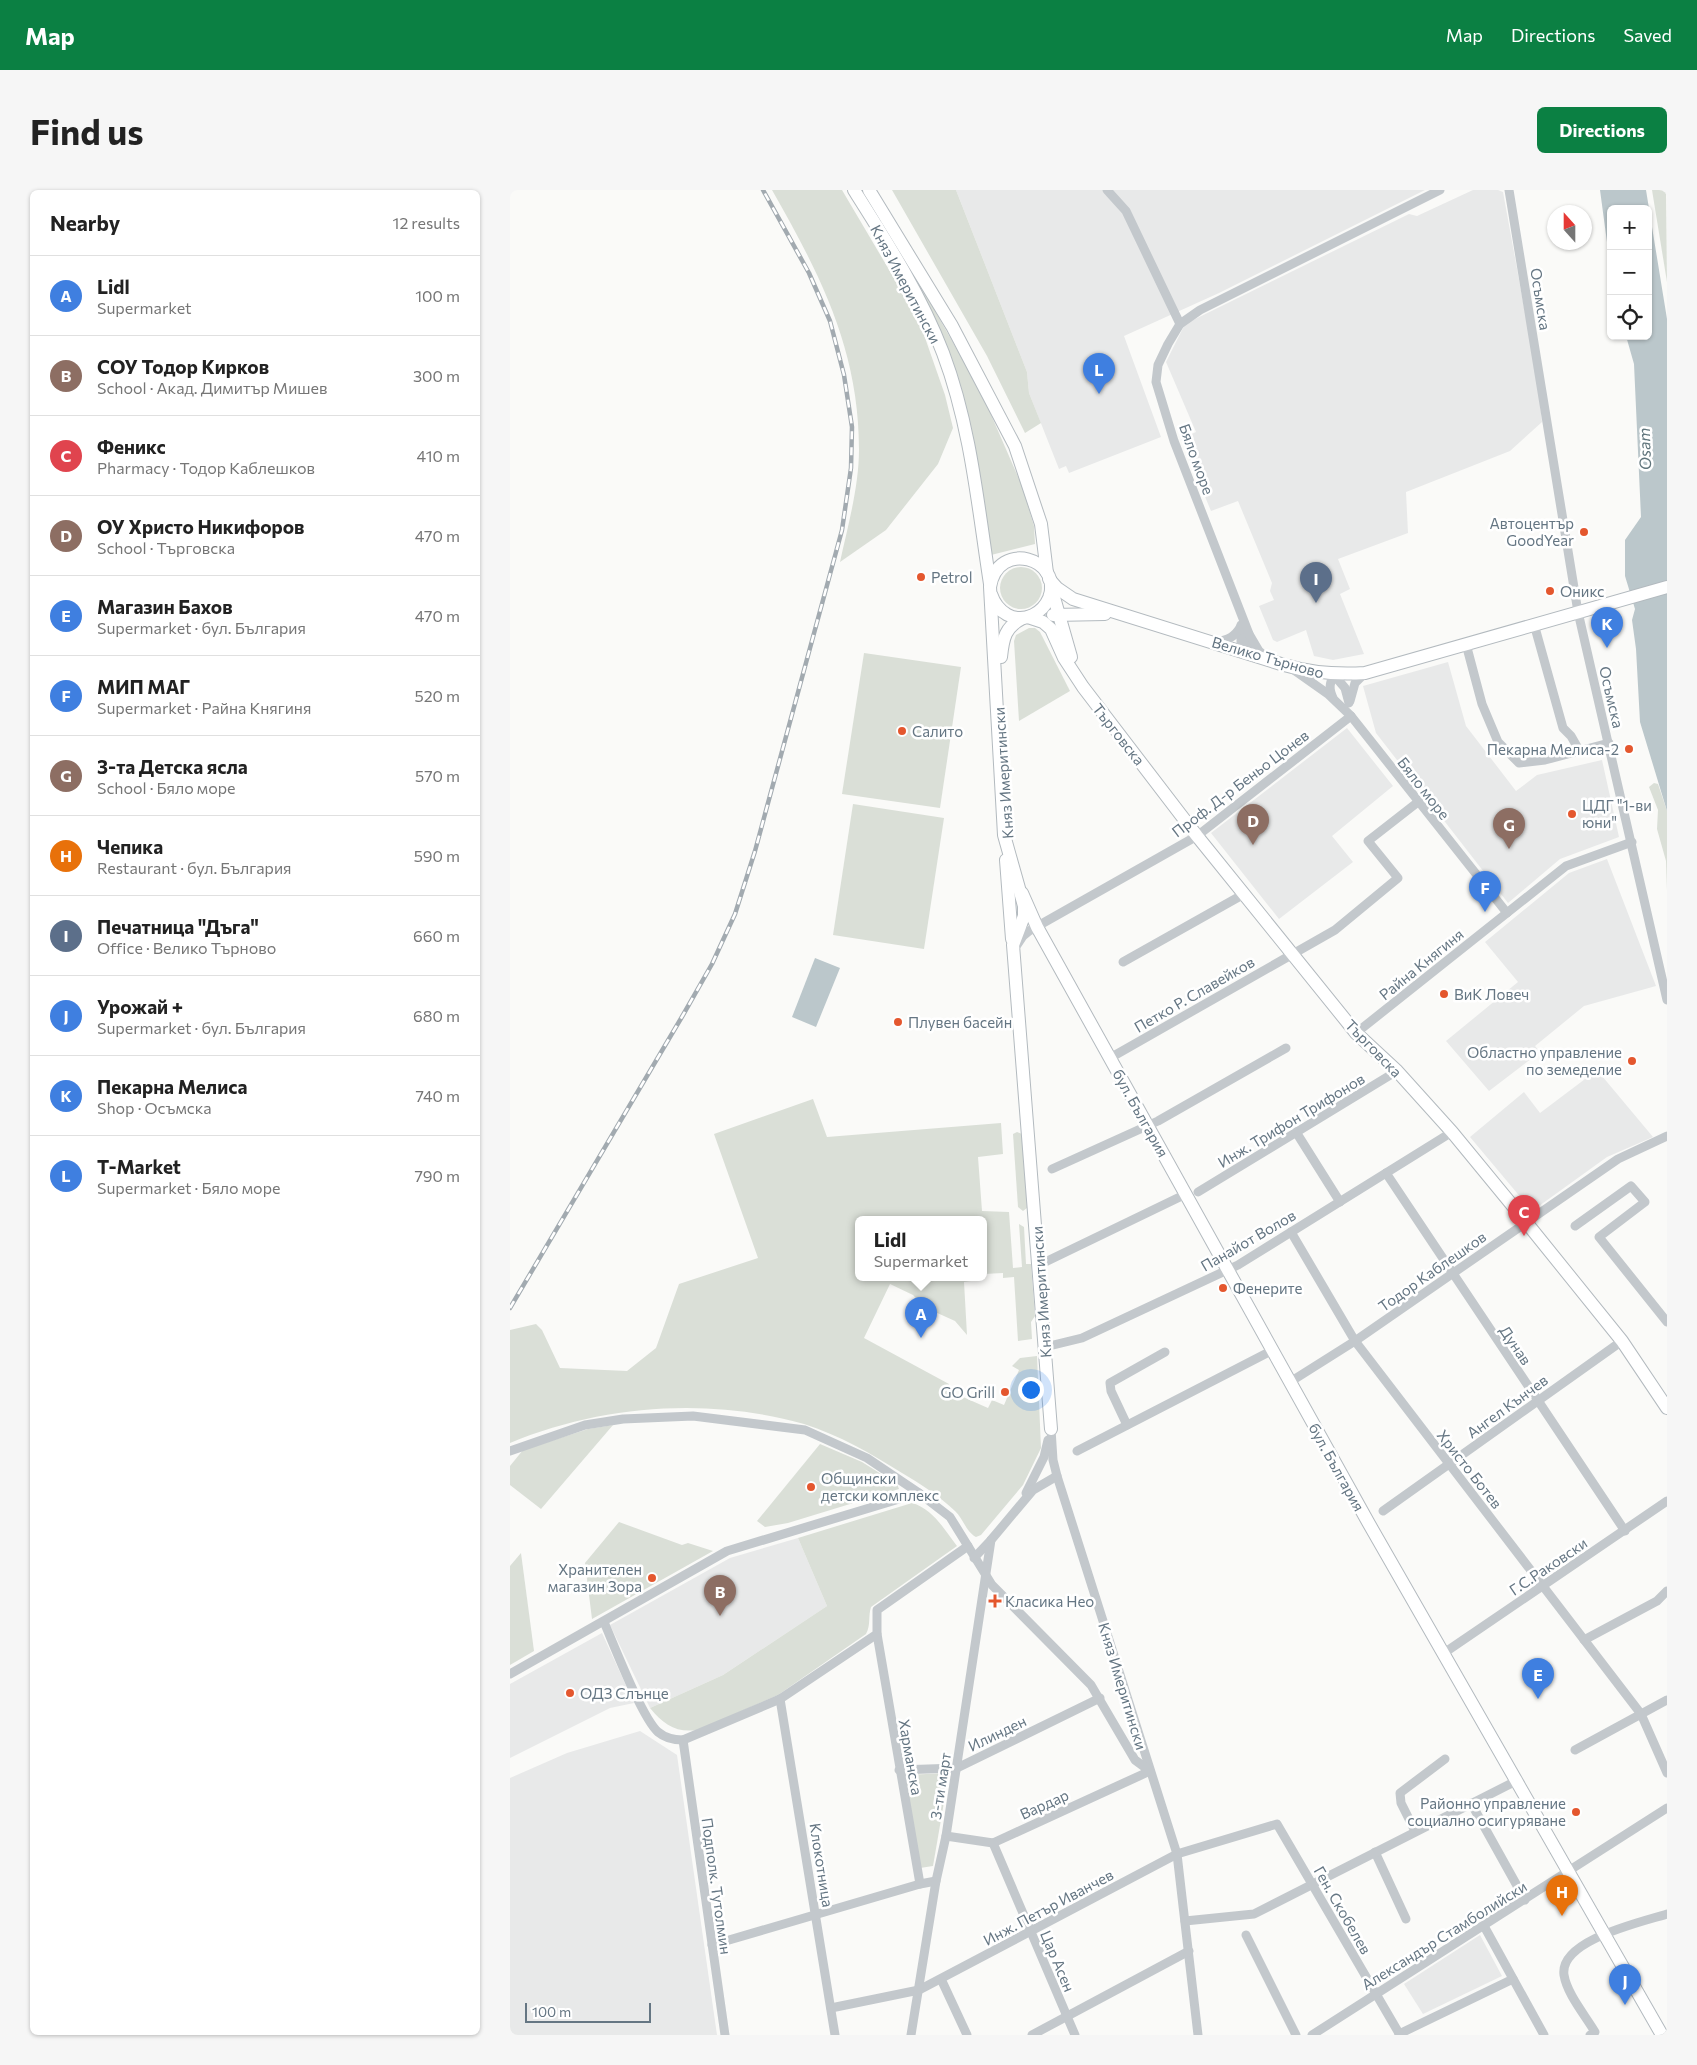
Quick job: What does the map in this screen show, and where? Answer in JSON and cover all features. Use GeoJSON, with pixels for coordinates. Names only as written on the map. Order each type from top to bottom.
{"type":"FeatureCollection","features":[{"type":"Feature","properties":{"kind":"street","name":"Княз Имеритински"},"geometry":{"type":"LineString","coordinates":[[854,190],[907,278],[943,355],[966,438],[990,591],[998,697],[1004,835],[1022,893],[1024,916],[1013,945],[1053,1460],[1177,1854],[1198,2035]]}},
{"type":"Feature","properties":{"kind":"street"},"geometry":{"type":"LineString","coordinates":[[869,190],[952,326],[1015,446],[1041,524],[1049,579],[1069,652],[1083,687]]}},
{"type":"Feature","properties":{"kind":"street"},"geometry":{"type":"LineString","coordinates":[[1107,190],[1126,211],[1180,324],[1200,310],[1440,190]]}},
{"type":"Feature","properties":{"kind":"street","name":"Осъмска"},"geometry":{"type":"LineString","coordinates":[[1509,190],[1578,612],[1667,1000]]}},
{"type":"Feature","properties":{"kind":"street","name":"Бяло море"},"geometry":{"type":"LineString","coordinates":[[1180,324],[1158,365],[1156,382],[1174,441],[1241,620],[1259,651],[1270,660]]}},
{"type":"Feature","properties":{"kind":"street","name":"Велико Търново"},"geometry":{"type":"LineString","coordinates":[[990,591],[991,580],[998,567],[1015,558],[1033,560],[1057,588],[1072,599],[1270,660],[1308,671],[1334,675],[1365,673],[1667,586]]}},
{"type":"Feature","properties":{"kind":"street"},"geometry":{"type":"LineString","coordinates":[[1028,617],[1046,603],[1049,579]]}},
{"type":"Feature","properties":{"kind":"street"},"geometry":{"type":"LineString","coordinates":[[990,591],[994,602],[1006,614],[1028,617],[1043,622],[1050,629],[1064,658],[1083,687]]}},
{"type":"Feature","properties":{"kind":"street"},"geometry":{"type":"LineString","coordinates":[[1069,652],[1071,625],[1078,619],[1093,614]]}},
{"type":"Feature","properties":{"kind":"street"},"geometry":{"type":"LineString","coordinates":[[998,697],[1003,637],[1012,623],[1028,617],[1118,614]]}},
{"type":"Feature","properties":{"kind":"street"},"geometry":{"type":"LineString","coordinates":[[1213,642],[1226,640],[1236,634],[1241,620]]}},
{"type":"Feature","properties":{"kind":"street"},"geometry":{"type":"LineString","coordinates":[[1241,620],[1241,646],[1243,652],[1248,647],[1249,634]]}},
{"type":"Feature","properties":{"kind":"street"},"geometry":{"type":"LineString","coordinates":[[1534,624],[1563,728],[1579,750]]}},
{"type":"Feature","properties":{"kind":"street"},"geometry":{"type":"LineString","coordinates":[[1466,644],[1482,704],[1498,742],[1519,763],[1545,760],[1609,743]]}},
{"type":"Feature","properties":{"kind":"street"},"geometry":{"type":"LineString","coordinates":[[1284,664],[1307,678],[1352,716]]}},
{"type":"Feature","properties":{"kind":"street","name":"Бяло море"},"geometry":{"type":"LineString","coordinates":[[1365,673],[1355,683],[1350,703],[1352,716],[1507,913]]}},
{"type":"Feature","properties":{"kind":"street"},"geometry":{"type":"LineString","coordinates":[[1335,700],[1330,691],[1330,682],[1334,675],[1345,688],[1350,703]]}},
{"type":"Feature","properties":{"kind":"street","name":"Търговска"},"geometry":{"type":"LineString","coordinates":[[1083,687],[1197,836],[1356,1033],[1397,1072],[1452,1132],[1622,1340],[1667,1408]]}},
{"type":"Feature","properties":{"kind":"street","name":"Проф. Д-р Беньо Цонев"},"geometry":{"type":"LineString","coordinates":[[1014,962],[1018,941],[1037,927],[1197,836],[1352,716]]}},
{"type":"Feature","properties":{"kind":"street","name":"Петко Р. Славейков"},"geometry":{"type":"LineString","coordinates":[[1110,1058],[1335,930],[1398,878],[1368,841],[1418,802]]}},
{"type":"Feature","properties":{"kind":"street"},"geometry":{"type":"LineString","coordinates":[[1004,835],[1013,945]]}},
{"type":"Feature","properties":{"kind":"street","name":"Райна Княгиня"},"geometry":{"type":"LineString","coordinates":[[1356,1033],[1566,866],[1632,842]]}},
{"type":"Feature","properties":{"kind":"street","name":"бул. България"},"geometry":{"type":"LineString","coordinates":[[1022,893],[1037,927],[1148,1126],[1192,1193],[1228,1270],[1290,1382],[1662,2035]]}},
{"type":"Feature","properties":{"kind":"street"},"geometry":{"type":"LineString","coordinates":[[1123,962],[1244,894]]}},
{"type":"Feature","properties":{"kind":"street"},"geometry":{"type":"LineString","coordinates":[[1052,1170],[1148,1126],[1286,1048]]}},
{"type":"Feature","properties":{"kind":"street","name":"Инж. Трифон Трифонов"},"geometry":{"type":"LineString","coordinates":[[1038,1265],[1192,1193],[1397,1072]]}},
{"type":"Feature","properties":{"kind":"street"},"geometry":{"type":"LineString","coordinates":[[1296,1132],[1340,1202]]}},
{"type":"Feature","properties":{"kind":"street","name":"Панайот Волов"},"geometry":{"type":"LineString","coordinates":[[1045,1347],[1082,1338],[1228,1270],[1452,1132]]}},
{"type":"Feature","properties":{"kind":"street","name":"Тодор Каблешков"},"geometry":{"type":"LineString","coordinates":[[1290,1382],[1354,1341],[1618,1159],[1667,1136]]}},
{"type":"Feature","properties":{"kind":"street","name":"Дунав"},"geometry":{"type":"LineString","coordinates":[[1386,1173],[1625,1531]]}},
{"type":"Feature","properties":{"kind":"street"},"geometry":{"type":"LineString","coordinates":[[1575,1226],[1631,1186],[1645,1202],[1599,1236],[1664,1309],[1667,1322]]}},
{"type":"Feature","properties":{"kind":"street","name":"Христо Ботев"},"geometry":{"type":"LineString","coordinates":[[1290,1232],[1354,1341],[1641,1714],[1667,1773]]}},
{"type":"Feature","properties":{"kind":"street","name":"Ангел Кънчев"},"geometry":{"type":"LineString","coordinates":[[1383,1511],[1622,1340]]}},
{"type":"Feature","properties":{"kind":"street"},"geometry":{"type":"LineString","coordinates":[[1077,1451],[1273,1350]]}},
{"type":"Feature","properties":{"kind":"street"},"geometry":{"type":"LineString","coordinates":[[1127,1425],[1110,1391],[1110,1383],[1165,1352]]}},
{"type":"Feature","properties":{"kind":"street"},"geometry":{"type":"LineString","coordinates":[[510,1450],[585,1425],[623,1420],[711,1417],[805,1430],[867,1458],[919,1493],[950,1518],[985,1576],[1091,1685],[1135,1760],[1150,1772]]}},
{"type":"Feature","properties":{"kind":"street"},"geometry":{"type":"LineString","coordinates":[[1023,1500],[1044,1457],[1050,1429]]}},
{"type":"Feature","properties":{"kind":"street"},"geometry":{"type":"LineString","coordinates":[[1023,1500],[1044,1482],[1057,1476]]}},
{"type":"Feature","properties":{"kind":"street"},"geometry":{"type":"LineString","coordinates":[[510,1674],[727,1551],[919,1493]]}},
{"type":"Feature","properties":{"kind":"street","name":"3-ти март"},"geometry":{"type":"LineString","coordinates":[[974,1558],[1023,1500]]}},
{"type":"Feature","properties":{"kind":"street","name":"Г.С.Раковски"},"geometry":{"type":"LineString","coordinates":[[1444,1653],[1667,1501]]}},
{"type":"Feature","properties":{"kind":"street","name":"3-ти март"},"geometry":{"type":"LineString","coordinates":[[911,2035],[936,1881],[946,1836],[957,1768],[991,1540]]}},
{"type":"Feature","properties":{"kind":"street"},"geometry":{"type":"LineString","coordinates":[[604,1622],[646,1716],[657,1731],[672,1740],[683,1740],[780,1699],[877,1634],[877,1610],[968,1546]]}},
{"type":"Feature","properties":{"kind":"street"},"geometry":{"type":"LineString","coordinates":[[1584,1640],[1657,1601],[1667,1591]]}},
{"type":"Feature","properties":{"kind":"street","name":"Харманска"},"geometry":{"type":"LineString","coordinates":[[877,1634],[920,1884]]}},
{"type":"Feature","properties":{"kind":"street","name":"Илинден"},"geometry":{"type":"LineString","coordinates":[[899,1770],[957,1768],[1100,1698]]}},
{"type":"Feature","properties":{"kind":"street","name":"Клокотница"},"geometry":{"type":"LineString","coordinates":[[780,1699],[835,2035]]}},
{"type":"Feature","properties":{"kind":"street"},"geometry":{"type":"LineString","coordinates":[[1575,1750],[1667,1700]]}},
{"type":"Feature","properties":{"kind":"street","name":"Подполк. Тутолмин"},"geometry":{"type":"LineString","coordinates":[[683,1740],[725,2035]]}},
{"type":"Feature","properties":{"kind":"street"},"geometry":{"type":"LineString","coordinates":[[1415,1831],[1401,1803],[1400,1793],[1445,1759]]}},
{"type":"Feature","properties":{"kind":"street","name":"Вардар"},"geometry":{"type":"LineString","coordinates":[[993,1842],[1150,1772]]}},
{"type":"Feature","properties":{"kind":"street"},"geometry":{"type":"LineString","coordinates":[[1185,1921],[1254,1914],[1518,1780]]}},
{"type":"Feature","properties":{"kind":"street"},"geometry":{"type":"LineString","coordinates":[[1471,1803],[1525,1900]]}},
{"type":"Feature","properties":{"kind":"street","name":"Александър Стамболийски"},"geometry":{"type":"LineString","coordinates":[[1312,2035],[1570,1872],[1667,1808]]}},
{"type":"Feature","properties":{"kind":"street","name":"Инж. Петър Иванчев"},"geometry":{"type":"LineString","coordinates":[[831,2008],[919,1990],[1177,1854],[1277,1824]]}},
{"type":"Feature","properties":{"kind":"street","name":"Ген. Скобелев"},"geometry":{"type":"LineString","coordinates":[[1277,1824],[1400,2034]]}},
{"type":"Feature","properties":{"kind":"street"},"geometry":{"type":"LineString","coordinates":[[946,1836],[993,1842]]}},
{"type":"Feature","properties":{"kind":"street","name":"Цар Асен"},"geometry":{"type":"LineString","coordinates":[[993,1842],[1075,2035]]}},
{"type":"Feature","properties":{"kind":"street"},"geometry":{"type":"LineString","coordinates":[[1375,1852],[1406,1919]]}},
{"type":"Feature","properties":{"kind":"street"},"geometry":{"type":"LineString","coordinates":[[712,1945],[920,1884],[936,1881]]}},
{"type":"Feature","properties":{"kind":"street"},"geometry":{"type":"LineString","coordinates":[[1590,2035],[1594,2032],[1568,1985],[1564,1974],[1565,1964],[1573,1952],[1605,1934],[1667,1914]]}},
{"type":"Feature","properties":{"kind":"street"},"geometry":{"type":"LineString","coordinates":[[1484,1926],[1544,2035]]}},
{"type":"Feature","properties":{"kind":"street"},"geometry":{"type":"LineString","coordinates":[[1246,1935],[1296,2035]]}},
{"type":"Feature","properties":{"kind":"street"},"geometry":{"type":"LineString","coordinates":[[1032,2035],[1189,1952]]}},
{"type":"Feature","properties":{"kind":"street"},"geometry":{"type":"LineString","coordinates":[[941,1979],[967,2035]]}},
{"type":"Feature","properties":{"kind":"street"},"geometry":{"type":"LineString","coordinates":[[1400,2034],[1513,1979]]}},
{"type":"Feature","properties":{"kind":"shaded area"},"geometry":{"type":"Polygon","coordinates":[[[772,190],[842,190],[901,290],[923,332],[945,395],[953,428],[938,464],[886,530],[840,562],[859,463],[857,413],[852,379],[834,314],[821,283],[772,190]]]}},
{"type":"Feature","properties":{"kind":"shaded area"},"geometry":{"type":"Polygon","coordinates":[[[861,190],[917,279],[982,394],[1022,486],[1034,526],[1035,544],[991,555],[967,414],[861,190]]]}},
{"type":"Feature","properties":{"kind":"shaded area"},"geometry":{"type":"Polygon","coordinates":[[[892,190],[956,190],[1027,372],[1029,393],[1041,423],[1025,433],[987,356],[892,190]]]}},
{"type":"Feature","properties":{"kind":"shaded area"},"geometry":{"type":"Polygon","coordinates":[[[956,190],[1425,190],[1219,293],[1124,336],[1161,437],[1069,473],[1066,466],[1059,469],[1029,393],[1027,372],[956,190]]]}},
{"type":"Feature","properties":{"kind":"shaded area"},"geometry":{"type":"Polygon","coordinates":[[[1473,190],[1498,190],[1503,192],[1538,384],[1542,422],[1510,451],[1406,492],[1408,533],[1338,559],[1350,589],[1340,594],[1364,654],[1333,660],[1314,656],[1306,630],[1277,642],[1273,640],[1259,606],[1274,600],[1270,591],[1272,583],[1238,501],[1211,511],[1181,439],[1196,432],[1166,362],[1185,324],[1409,214],[1417,216],[1473,190]]]}},
{"type":"Feature","properties":{"kind":"shaded area"},"geometry":{"type":"Polygon","coordinates":[[[1652,190],[1666,190],[1667,282],[1652,190]]]}},
{"type":"Feature","properties":{"kind":"shaded area"},"geometry":{"type":"Polygon","coordinates":[[[1021,567],[1036,573],[1042,588],[1036,603],[1021,609],[1006,603],[1000,588],[1006,573],[1021,567]]]}},
{"type":"Feature","properties":{"kind":"shaded area"},"geometry":{"type":"Polygon","coordinates":[[[1029,628],[1035,628],[1040,632],[1070,691],[1019,721],[1014,641],[1016,635],[1029,628]]]}},
{"type":"Feature","properties":{"kind":"shaded area","name":"Салито"},"geometry":{"type":"Polygon","coordinates":[[[864,653],[961,667],[940,808],[842,794],[864,653]]]}},
{"type":"Feature","properties":{"kind":"shaded area"},"geometry":{"type":"Polygon","coordinates":[[[1448,662],[1466,726],[1516,791],[1537,775],[1602,760],[1619,837],[1560,859],[1508,903],[1376,733],[1363,686],[1448,662]]]}},
{"type":"Feature","properties":{"kind":"shaded area"},"geometry":{"type":"Polygon","coordinates":[[[1347,728],[1393,786],[1332,836],[1353,862],[1279,919],[1211,833],[1347,728]]]}},
{"type":"Feature","properties":{"kind":"shaded area"},"geometry":{"type":"Polygon","coordinates":[[[1654,783],[1658,784],[1667,811],[1667,891],[1666,861],[1657,829],[1658,810],[1649,787],[1654,783]]]}},
{"type":"Feature","properties":{"kind":"shaded area"},"geometry":{"type":"Polygon","coordinates":[[[853,804],[944,818],[924,949],[833,935],[853,804]]]}},
{"type":"Feature","properties":{"kind":"shaded area"},"geometry":{"type":"Polygon","coordinates":[[[1607,859],[1656,986],[1584,1006],[1535,1046],[1540,1052],[1489,1091],[1446,1041],[1518,982],[1485,942],[1569,873],[1607,859]]]}},
{"type":"Feature","properties":{"kind":"shaded area"},"geometry":{"type":"Polygon","coordinates":[[[1597,1070],[1653,1137],[1607,1157],[1532,1211],[1470,1137],[1524,1092],[1540,1113],[1597,1070]]]}},
{"type":"Feature","properties":{"kind":"shaded area"},"geometry":{"type":"Polygon","coordinates":[[[813,1099],[827,1137],[1001,1123],[1003,1154],[978,1157],[982,1211],[1009,1212],[1013,1268],[1022,1267],[1019,1224],[1024,1227],[1026,1264],[1031,1264],[1035,1316],[1031,1322],[1032,1339],[1018,1341],[1014,1277],[1003,1278],[1003,1273],[987,1274],[987,1216],[855,1216],[855,1281],[971,1281],[964,1282],[967,1335],[955,1321],[924,1307],[913,1295],[890,1284],[864,1338],[949,1384],[947,1390],[988,1408],[992,1400],[1004,1405],[1019,1370],[1012,1366],[1020,1358],[1037,1356],[1041,1448],[1023,1485],[981,1535],[976,1537],[973,1535],[958,1514],[943,1500],[879,1459],[817,1428],[768,1416],[730,1410],[656,1409],[618,1413],[581,1420],[545,1430],[510,1443],[510,1330],[536,1324],[542,1330],[560,1368],[627,1371],[656,1348],[679,1284],[758,1258],[714,1134],[813,1099]]]}},
{"type":"Feature","properties":{"kind":"shaded area"},"geometry":{"type":"Polygon","coordinates":[[[1017,1132],[1022,1134],[1027,1208],[1023,1211],[1018,1207],[1013,1134],[1017,1132]]]}},
{"type":"Feature","properties":{"kind":"shaded area"},"geometry":{"type":"Polygon","coordinates":[[[613,1425],[541,1509],[510,1485],[510,1466],[523,1450],[588,1429],[613,1425]]]}},
{"type":"Feature","properties":{"kind":"shaded area"},"geometry":{"type":"Polygon","coordinates":[[[820,1444],[862,1462],[897,1484],[899,1489],[788,1523],[765,1527],[757,1521],[820,1444]]]}},
{"type":"Feature","properties":{"kind":"shaded area"},"geometry":{"type":"Polygon","coordinates":[[[912,1503],[932,1515],[957,1546],[871,1607],[866,1634],[778,1695],[698,1730],[677,1729],[660,1719],[650,1708],[723,1675],[827,1606],[798,1538],[912,1503]]]}},
{"type":"Feature","properties":{"kind":"shaded area"},"geometry":{"type":"Polygon","coordinates":[[[619,1522],[682,1545],[688,1543],[713,1551],[592,1619],[585,1563],[619,1522]]]}},
{"type":"Feature","properties":{"kind":"shaded area"},"geometry":{"type":"Polygon","coordinates":[[[798,1538],[827,1606],[723,1675],[650,1708],[610,1625],[730,1558],[798,1538]]]}},
{"type":"Feature","properties":{"kind":"shaded area"},"geometry":{"type":"Polygon","coordinates":[[[521,1553],[534,1651],[510,1665],[510,1566],[521,1553]]]}},
{"type":"Feature","properties":{"kind":"shaded area","name":"ОДЗ Слънце"},"geometry":{"type":"Polygon","coordinates":[[[602,1633],[634,1703],[610,1708],[510,1758],[510,1684],[602,1633]]]}},
{"type":"Feature","properties":{"kind":"shaded area"},"geometry":{"type":"Polygon","coordinates":[[[640,1731],[677,1755],[717,2035],[510,2035],[510,1778],[567,1753],[640,1731]]]}},
{"type":"Feature","properties":{"kind":"shaded area"},"geometry":{"type":"Polygon","coordinates":[[[949,1773],[933,1866],[920,1868],[904,1775],[949,1773]]]}},
{"type":"Feature","properties":{"kind":"shaded area"},"geometry":{"type":"Polygon","coordinates":[[[1480,1935],[1502,1976],[1423,2014],[1404,1984],[1480,1935]]]}},
{"type":"Feature","properties":{"kind":"water"},"geometry":{"type":"Polygon","coordinates":[[[1600,190],[1646,190],[1648,205],[1607,205],[1607,242],[1600,190]]]}},
{"type":"Feature","properties":{"kind":"water","name":"Osam"},"geometry":{"type":"Polygon","coordinates":[[[1652,227],[1667,319],[1667,811],[1640,722],[1636,649],[1632,620],[1635,609],[1625,576],[1625,540],[1641,517],[1634,364],[1627,340],[1652,340],[1652,227]]]}},
{"type":"Feature","properties":{"kind":"water"},"geometry":{"type":"Polygon","coordinates":[[[815,958],[840,968],[816,1027],[792,1017],[815,958]]]}},
{"type":"Feature","properties":{"kind":"railway"},"geometry":{"type":"LineString","coordinates":[[510,1308],[683,1015],[712,964],[735,914],[755,851],[842,530],[851,468],[852,427],[844,375],[830,321],[809,273],[763,190]]}},
{"type":"Feature","properties":{"kind":"place","name":"T-Market"},"geometry":{"type":"Point","coordinates":[1099,394]}},
{"type":"Feature","properties":{"kind":"place","name":"Автоцентър GoodYear"},"geometry":{"type":"Point","coordinates":[1584,532]}},
{"type":"Feature","properties":{"kind":"place","name":"Petrol"},"geometry":{"type":"Point","coordinates":[921,577]}},
{"type":"Feature","properties":{"kind":"place","name":"Оникс"},"geometry":{"type":"Point","coordinates":[1550,591]}},
{"type":"Feature","properties":{"kind":"place","name":"Печатница \"Дъга\""},"geometry":{"type":"Point","coordinates":[1316,603]}},
{"type":"Feature","properties":{"kind":"place","name":"Пекарна Мелиса"},"geometry":{"type":"Point","coordinates":[1607,648]}},
{"type":"Feature","properties":{"kind":"place","name":"Салито"},"geometry":{"type":"Point","coordinates":[902,731]}},
{"type":"Feature","properties":{"kind":"place","name":"Пекарна Мелиса-2"},"geometry":{"type":"Point","coordinates":[1629,749]}},
{"type":"Feature","properties":{"kind":"place","name":"ЦДГ \"1-ви юни\""},"geometry":{"type":"Point","coordinates":[1572,814]}},
{"type":"Feature","properties":{"kind":"place","name":"ОУ Христо Никифоров"},"geometry":{"type":"Point","coordinates":[1253,845]}},
{"type":"Feature","properties":{"kind":"place","name":"3-та Детска ясла"},"geometry":{"type":"Point","coordinates":[1509,849]}},
{"type":"Feature","properties":{"kind":"place","name":"МИП МАГ"},"geometry":{"type":"Point","coordinates":[1485,912]}},
{"type":"Feature","properties":{"kind":"place","name":"ВиК Ловеч"},"geometry":{"type":"Point","coordinates":[1444,994]}},
{"type":"Feature","properties":{"kind":"place","name":"Плувен басейн"},"geometry":{"type":"Point","coordinates":[898,1022]}},
{"type":"Feature","properties":{"kind":"place","name":"Областно управление по земеделие"},"geometry":{"type":"Point","coordinates":[1632,1061]}},
{"type":"Feature","properties":{"kind":"place","name":"Феникс"},"geometry":{"type":"Point","coordinates":[1524,1236]}},
{"type":"Feature","properties":{"kind":"place","name":"Фенерите"},"geometry":{"type":"Point","coordinates":[1223,1288]}},
{"type":"Feature","properties":{"kind":"place","name":"Lidl"},"geometry":{"type":"Point","coordinates":[921,1338]}},
{"type":"Feature","properties":{"kind":"place","name":"GO Grill"},"geometry":{"type":"Point","coordinates":[1005,1392]}},
{"type":"Feature","properties":{"kind":"place","name":"Общински детски комплекс"},"geometry":{"type":"Point","coordinates":[811,1487]}},
{"type":"Feature","properties":{"kind":"place","name":"Хранителен магазин Зора"},"geometry":{"type":"Point","coordinates":[652,1578]}},
{"type":"Feature","properties":{"kind":"place","name":"Класика Нео"},"geometry":{"type":"Point","coordinates":[995,1601]}},
{"type":"Feature","properties":{"kind":"place","name":"СОУ Тодор Кирков"},"geometry":{"type":"Point","coordinates":[720,1616]}},
{"type":"Feature","properties":{"kind":"place","name":"ОДЗ Слънце"},"geometry":{"type":"Point","coordinates":[570,1693]}},
{"type":"Feature","properties":{"kind":"place","name":"Магазин Бахов"},"geometry":{"type":"Point","coordinates":[1538,1699]}},
{"type":"Feature","properties":{"kind":"place","name":"Районно управление социално осигуряване"},"geometry":{"type":"Point","coordinates":[1576,1812]}},
{"type":"Feature","properties":{"kind":"place","name":"Чепика"},"geometry":{"type":"Point","coordinates":[1562,1916]}},
{"type":"Feature","properties":{"kind":"place","name":"Урожай +"},"geometry":{"type":"Point","coordinates":[1625,2005]}}]}
